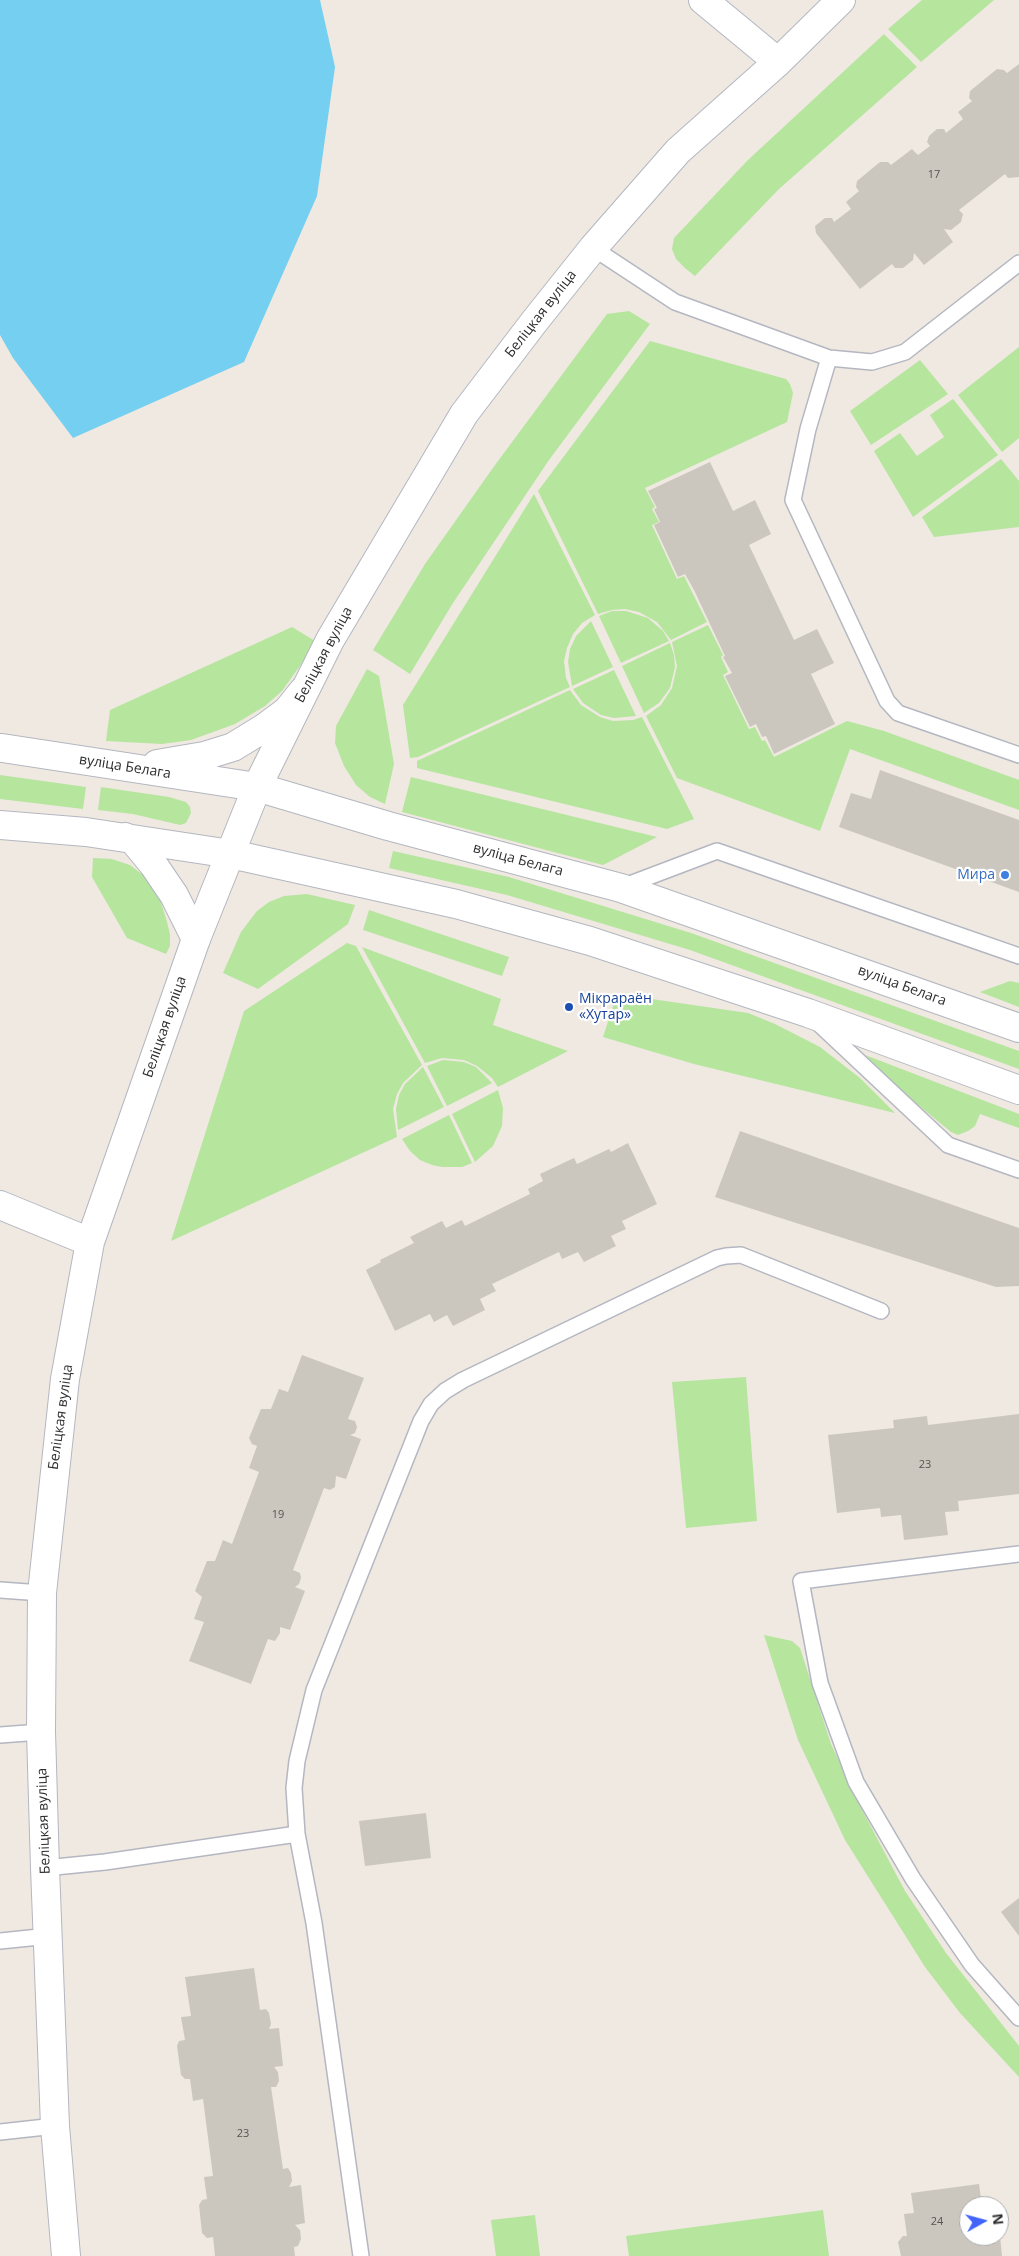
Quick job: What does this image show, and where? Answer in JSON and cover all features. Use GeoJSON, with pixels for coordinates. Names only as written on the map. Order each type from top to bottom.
{"type":"FeatureCollection","features":[{"type":"Feature","properties":{"kind":"street"},"geometry":{"type":"LineString","coordinates":[[703,0],[778,62]]}},
{"type":"Feature","properties":{"kind":"street","name":"Беліцкая вуліца"},"geometry":{"type":"LineString","coordinates":[[66,2256],[55,2126],[45,1868],[41,1732],[42,1593],[65,1379],[90,1242],[196,939],[258,787],[330,640],[464,414],[593,248],[678,151],[778,62],[841,0]]}},
{"type":"Feature","properties":{"kind":"street"},"geometry":{"type":"LineString","coordinates":[[133,768],[204,756],[233,747],[287,711],[304,691]]}},
{"type":"Feature","properties":{"kind":"street","name":"вуліца Белага"},"geometry":{"type":"LineString","coordinates":[[2,748],[258,787],[388,826],[621,888],[1019,1028]]}},
{"type":"Feature","properties":{"kind":"street"},"geometry":{"type":"LineString","coordinates":[[0,825],[124,837],[231,854],[466,907],[590,941],[808,1013],[1019,1090]]}},
{"type":"Feature","properties":{"kind":"street"},"geometry":{"type":"LineString","coordinates":[[124,837],[134,841],[153,864],[174,895],[196,939]]}},
{"type":"Feature","properties":{"kind":"street"},"geometry":{"type":"LineString","coordinates":[[0,1205],[90,1242]]}},
{"type":"Feature","properties":{"kind":"lane"},"geometry":{"type":"LineString","coordinates":[[593,248],[675,302],[829,358],[872,362],[905,352],[1019,262]]}},
{"type":"Feature","properties":{"kind":"lane"},"geometry":{"type":"LineString","coordinates":[[829,358],[808,429],[793,500],[886,701],[898,713],[1019,755]]}},
{"type":"Feature","properties":{"kind":"lane"},"geometry":{"type":"LineString","coordinates":[[621,888],[718,851],[1019,956]]}},
{"type":"Feature","properties":{"kind":"lane"},"geometry":{"type":"LineString","coordinates":[[808,1013],[948,1145],[1019,1170]]}},
{"type":"Feature","properties":{"kind":"lane"},"geometry":{"type":"LineString","coordinates":[[361,2256],[314,1923],[297,1834],[294,1788],[296,1770],[314,1690],[421,1421],[432,1404],[445,1391],[463,1380],[700,1266],[726,1256],[741,1256],[881,1311]]}},
{"type":"Feature","properties":{"kind":"lane"},"geometry":{"type":"LineString","coordinates":[[1019,1554],[801,1581],[820,1683],[856,1782],[913,1879],[972,1965],[1019,2018]]}},
{"type":"Feature","properties":{"kind":"lane"},"geometry":{"type":"LineString","coordinates":[[0,1590],[42,1593]]}},
{"type":"Feature","properties":{"kind":"lane"},"geometry":{"type":"LineString","coordinates":[[0,1735],[41,1732]]}},
{"type":"Feature","properties":{"kind":"lane"},"geometry":{"type":"LineString","coordinates":[[45,1868],[105,1862],[297,1834]]}},
{"type":"Feature","properties":{"kind":"lane"},"geometry":{"type":"LineString","coordinates":[[0,1941],[49,1936]]}},
{"type":"Feature","properties":{"kind":"lane"},"geometry":{"type":"LineString","coordinates":[[0,2132],[55,2126]]}},
{"type":"Feature","properties":{"kind":"green space"},"geometry":{"type":"Polygon","coordinates":[[[922,0],[994,0],[921,62],[888,29],[922,0]]]}},
{"type":"Feature","properties":{"kind":"green space"},"geometry":{"type":"Polygon","coordinates":[[[884,34],[917,67],[779,189],[695,276],[686,269],[676,259],[672,249],[674,238],[748,160],[884,34]]]}},
{"type":"Feature","properties":{"kind":"green space"},"geometry":{"type":"Polygon","coordinates":[[[629,311],[650,324],[549,460],[453,603],[410,674],[373,650],[425,564],[495,465],[607,314],[629,311]]]}},
{"type":"Feature","properties":{"kind":"green space"},"geometry":{"type":"Polygon","coordinates":[[[650,341],[786,379],[793,393],[787,422],[645,488],[655,507],[652,509],[659,522],[652,525],[677,579],[684,576],[707,622],[671,640],[657,622],[639,612],[625,609],[598,614],[538,491],[650,341]]]}},
{"type":"Feature","properties":{"kind":"green space"},"geometry":{"type":"Polygon","coordinates":[[[1019,347],[1019,438],[1002,452],[958,395],[1019,347]]]}},
{"type":"Feature","properties":{"kind":"green space"},"geometry":{"type":"Polygon","coordinates":[[[920,360],[948,394],[871,445],[850,411],[920,360]]]}},
{"type":"Feature","properties":{"kind":"green space"},"geometry":{"type":"Polygon","coordinates":[[[953,399],[998,455],[913,517],[874,451],[900,433],[917,456],[944,437],[930,415],[953,399]]]}},
{"type":"Feature","properties":{"kind":"green space"},"geometry":{"type":"Polygon","coordinates":[[[1001,459],[1019,481],[1019,527],[934,537],[922,517],[1001,459]]]}},
{"type":"Feature","properties":{"kind":"green space"},"geometry":{"type":"Polygon","coordinates":[[[534,494],[595,615],[582,623],[573,634],[567,648],[564,661],[566,678],[570,687],[418,757],[410,758],[403,705],[534,494]]]}},
{"type":"Feature","properties":{"kind":"green space"},"geometry":{"type":"Polygon","coordinates":[[[612,611],[626,611],[648,618],[663,631],[669,641],[621,663],[599,616],[612,611]]]}},
{"type":"Feature","properties":{"kind":"green space"},"geometry":{"type":"Polygon","coordinates":[[[591,621],[613,667],[572,686],[568,662],[570,649],[576,636],[591,621]]]}},
{"type":"Feature","properties":{"kind":"green space"},"geometry":{"type":"Polygon","coordinates":[[[708,625],[723,655],[721,657],[728,672],[723,675],[749,729],[755,727],[762,741],[765,740],[774,757],[847,721],[884,731],[1019,780],[1019,810],[850,749],[820,831],[677,778],[646,716],[661,705],[672,688],[677,666],[672,642],[708,625]]]}},
{"type":"Feature","properties":{"kind":"green space"},"geometry":{"type":"Polygon","coordinates":[[[292,627],[315,641],[312,649],[282,691],[265,706],[235,724],[191,740],[162,744],[106,741],[110,710],[292,627]]]}},
{"type":"Feature","properties":{"kind":"green space"},"geometry":{"type":"Polygon","coordinates":[[[670,643],[675,667],[670,688],[659,703],[644,713],[622,666],[670,643]]]}},
{"type":"Feature","properties":{"kind":"green space"},"geometry":{"type":"Polygon","coordinates":[[[367,669],[379,676],[394,764],[385,804],[370,797],[356,785],[344,766],[335,743],[336,726],[367,669]]]}},
{"type":"Feature","properties":{"kind":"green space"},"geometry":{"type":"Polygon","coordinates":[[[614,670],[636,716],[614,718],[601,715],[583,703],[573,689],[614,670]]]}},
{"type":"Feature","properties":{"kind":"green space"},"geometry":{"type":"Polygon","coordinates":[[[570,690],[581,705],[600,717],[613,721],[633,720],[642,717],[694,819],[667,829],[417,768],[417,761],[570,690]]]}},
{"type":"Feature","properties":{"kind":"green space"},"geometry":{"type":"Polygon","coordinates":[[[0,775],[86,787],[83,809],[0,799],[0,775]]]}},
{"type":"Feature","properties":{"kind":"green space"},"geometry":{"type":"Polygon","coordinates":[[[411,777],[657,837],[603,865],[402,812],[411,777]]]}},
{"type":"Feature","properties":{"kind":"green space"},"geometry":{"type":"Polygon","coordinates":[[[101,787],[169,797],[186,802],[190,807],[191,813],[186,823],[180,825],[133,814],[98,810],[101,787]]]}},
{"type":"Feature","properties":{"kind":"green space"},"geometry":{"type":"Polygon","coordinates":[[[393,851],[509,877],[691,933],[1019,1051],[1019,1069],[690,950],[507,895],[389,868],[393,851]]]}},
{"type":"Feature","properties":{"kind":"green space"},"geometry":{"type":"Polygon","coordinates":[[[93,858],[112,859],[130,865],[147,878],[160,899],[170,934],[170,946],[166,954],[127,938],[92,877],[93,858]]]}},
{"type":"Feature","properties":{"kind":"green space"},"geometry":{"type":"Polygon","coordinates":[[[307,894],[355,905],[348,924],[258,989],[223,973],[241,932],[257,911],[269,902],[284,896],[307,894]]]}},
{"type":"Feature","properties":{"kind":"green space"},"geometry":{"type":"Polygon","coordinates":[[[369,910],[509,957],[502,976],[363,930],[369,910]]]}},
{"type":"Feature","properties":{"kind":"green space"},"geometry":{"type":"Polygon","coordinates":[[[347,943],[356,946],[422,1065],[403,1083],[397,1094],[393,1109],[397,1137],[171,1241],[244,1011],[347,943]]]}},
{"type":"Feature","properties":{"kind":"green space"},"geometry":{"type":"Polygon","coordinates":[[[362,947],[501,999],[493,1025],[568,1051],[498,1087],[492,1078],[477,1066],[464,1060],[442,1058],[425,1063],[362,947]]]}},
{"type":"Feature","properties":{"kind":"green space"},"geometry":{"type":"Polygon","coordinates":[[[1010,981],[1019,983],[1019,1007],[980,992],[1010,981]]]}},
{"type":"Feature","properties":{"kind":"green space"},"geometry":{"type":"Polygon","coordinates":[[[617,994],[748,1013],[775,1024],[820,1047],[860,1078],[895,1113],[694,1064],[603,1037],[617,994]]]}},
{"type":"Feature","properties":{"kind":"green space"},"geometry":{"type":"Polygon","coordinates":[[[865,1055],[1019,1114],[1019,1128],[980,1114],[975,1126],[968,1131],[958,1135],[951,1132],[906,1095],[865,1055]]]}},
{"type":"Feature","properties":{"kind":"green space"},"geometry":{"type":"Polygon","coordinates":[[[443,1060],[464,1062],[476,1067],[492,1083],[447,1106],[427,1066],[443,1060]]]}},
{"type":"Feature","properties":{"kind":"green space"},"geometry":{"type":"Polygon","coordinates":[[[423,1067],[444,1107],[398,1130],[396,1109],[399,1095],[405,1084],[423,1067]]]}},
{"type":"Feature","properties":{"kind":"green space"},"geometry":{"type":"Polygon","coordinates":[[[498,1090],[503,1108],[502,1126],[493,1146],[475,1162],[452,1114],[498,1090]]]}},
{"type":"Feature","properties":{"kind":"green space"},"geometry":{"type":"Polygon","coordinates":[[[449,1115],[472,1163],[462,1167],[442,1167],[420,1160],[410,1151],[402,1139],[449,1115]]]}},
{"type":"Feature","properties":{"kind":"green space"},"geometry":{"type":"Polygon","coordinates":[[[746,1377],[757,1521],[686,1528],[672,1382],[746,1377]]]}},
{"type":"Feature","properties":{"kind":"green space"},"geometry":{"type":"Polygon","coordinates":[[[764,1635],[792,1641],[800,1648],[831,1744],[860,1806],[905,1891],[946,1953],[1019,2046],[1019,2077],[960,2013],[925,1967],[845,1840],[798,1740],[764,1635]]]}},
{"type":"Feature","properties":{"kind":"green space"},"geometry":{"type":"Polygon","coordinates":[[[823,2210],[829,2256],[629,2256],[626,2236],[823,2210]]]}},
{"type":"Feature","properties":{"kind":"green space"},"geometry":{"type":"Polygon","coordinates":[[[535,2215],[540,2256],[496,2256],[491,2220],[535,2215]]]}},
{"type":"Feature","properties":{"kind":"water"},"geometry":{"type":"Polygon","coordinates":[[[0,0],[320,0],[335,67],[317,196],[244,362],[73,438],[13,358],[0,335],[0,0]]]}},
{"type":"Feature","properties":{"kind":"building"},"geometry":{"type":"Polygon","coordinates":[[[1019,64],[1019,177],[1008,178],[1005,174],[959,210],[963,214],[961,222],[951,230],[944,229],[953,242],[924,265],[914,253],[913,260],[903,268],[895,268],[892,264],[860,289],[816,233],[815,226],[825,218],[832,218],[834,222],[851,209],[846,202],[859,191],[856,187],[857,181],[880,162],[888,162],[891,165],[912,149],[918,155],[930,146],[927,142],[929,136],[937,129],[944,129],[946,133],[963,119],[958,112],[972,101],[969,98],[970,91],[997,69],[1004,70],[1007,73],[1019,64]]]}},
{"type":"Feature","properties":{"kind":"building"},"geometry":{"type":"Polygon","coordinates":[[[710,462],[733,511],[755,500],[771,534],[749,545],[794,640],[817,629],[834,663],[811,674],[835,724],[774,754],[766,736],[762,737],[756,724],[750,727],[725,676],[732,673],[723,657],[725,656],[694,590],[685,574],[678,577],[654,525],[660,522],[654,509],[657,508],[648,491],[710,462]]]}},
{"type":"Feature","properties":{"kind":"building"},"geometry":{"type":"Polygon","coordinates":[[[880,770],[1019,820],[1019,892],[839,827],[851,793],[871,799],[880,770]]]}},
{"type":"Feature","properties":{"kind":"building"},"geometry":{"type":"Polygon","coordinates":[[[740,1131],[1019,1228],[1019,1286],[996,1287],[715,1197],[740,1131]]]}},
{"type":"Feature","properties":{"kind":"building"},"geometry":{"type":"Polygon","coordinates":[[[628,1143],[657,1204],[622,1221],[626,1229],[611,1236],[616,1246],[584,1262],[578,1252],[562,1259],[559,1252],[492,1284],[496,1291],[480,1299],[485,1310],[453,1326],[447,1315],[434,1322],[430,1314],[395,1331],[366,1270],[381,1262],[380,1260],[414,1243],[410,1237],[442,1221],[446,1228],[462,1220],[465,1226],[530,1194],[528,1189],[543,1181],[540,1174],[574,1158],[577,1164],[609,1149],[611,1152],[628,1143]]]}},
{"type":"Feature","properties":{"kind":"building"},"geometry":{"type":"Polygon","coordinates":[[[302,1355],[364,1378],[348,1419],[355,1421],[357,1427],[355,1433],[350,1435],[361,1439],[346,1479],[336,1476],[335,1487],[330,1490],[324,1488],[293,1570],[300,1573],[301,1578],[299,1584],[295,1587],[305,1591],[290,1630],[280,1627],[280,1633],[275,1641],[268,1639],[251,1684],[189,1661],[204,1622],[194,1619],[202,1597],[195,1591],[207,1561],[215,1561],[223,1540],[232,1544],[259,1472],[249,1468],[257,1446],[252,1444],[249,1438],[261,1409],[271,1409],[279,1389],[288,1392],[302,1355]]]}},
{"type":"Feature","properties":{"kind":"building"},"geometry":{"type":"Polygon","coordinates":[[[1019,1414],[1019,1494],[958,1501],[959,1511],[945,1512],[948,1535],[904,1540],[901,1515],[881,1517],[880,1508],[837,1513],[828,1435],[894,1428],[893,1420],[927,1416],[928,1425],[1019,1414]]]}},
{"type":"Feature","properties":{"kind":"building"},"geometry":{"type":"Polygon","coordinates":[[[426,1813],[431,1858],[365,1866],[359,1821],[426,1813]]]}},
{"type":"Feature","properties":{"kind":"building"},"geometry":{"type":"Polygon","coordinates":[[[1019,1898],[1019,1936],[1001,1912],[1019,1898]]]}},
{"type":"Feature","properties":{"kind":"building"},"geometry":{"type":"Polygon","coordinates":[[[254,1968],[260,2010],[266,2009],[269,2013],[271,2024],[269,2029],[279,2028],[283,2066],[274,2067],[278,2072],[279,2081],[276,2087],[271,2087],[283,2169],[288,2168],[291,2173],[292,2181],[289,2187],[301,2185],[305,2223],[295,2225],[300,2230],[301,2239],[298,2246],[294,2247],[295,2256],[215,2256],[213,2237],[207,2238],[202,2233],[199,2205],[202,2200],[207,2199],[204,2177],[213,2176],[203,2099],[193,2101],[190,2079],[185,2079],[181,2075],[177,2046],[179,2041],[185,2040],[181,2017],[191,2016],[185,1977],[254,1968]]]}},
{"type":"Feature","properties":{"kind":"building"},"geometry":{"type":"Polygon","coordinates":[[[979,2184],[981,2196],[959,2196],[959,2246],[1001,2246],[1002,2256],[901,2256],[898,2242],[903,2236],[907,2236],[904,2214],[914,2213],[911,2193],[979,2184]]]}},
{"type":"Feature","properties":{"kind":"place","name":"Мира"},"geometry":{"type":"Point","coordinates":[1005,875]}},
{"type":"Feature","properties":{"kind":"place","name":"Мікрараён «Хутар»"},"geometry":{"type":"Point","coordinates":[569,1007]}}]}
